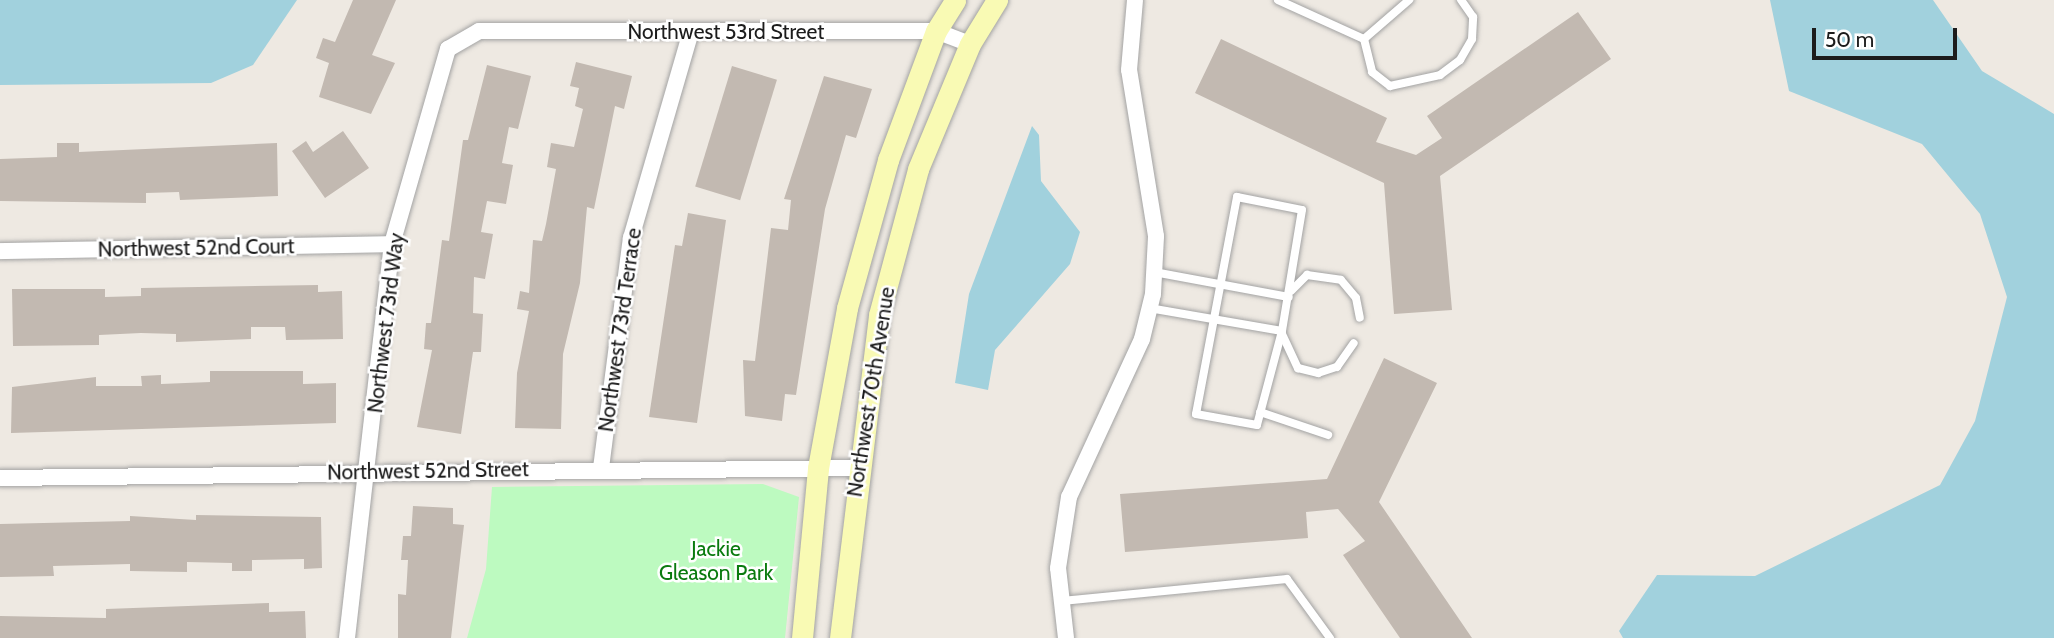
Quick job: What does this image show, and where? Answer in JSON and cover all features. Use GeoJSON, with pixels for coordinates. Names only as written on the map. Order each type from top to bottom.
{"type":"FeatureCollection","features":[{"type":"Feature","properties":{"kind":"street","name":"Northwest 70th Avenue"},"geometry":{"type":"LineString","coordinates":[[802,638],[818,468],[847,308],[888,160],[936,31],[955,0]]}},
{"type":"Feature","properties":{"kind":"street","name":"Northwest 70th Avenue"},"geometry":{"type":"LineString","coordinates":[[840,638],[857,468],[878,315],[918,169],[970,44],[997,0]]}},
{"type":"Feature","properties":{"kind":"street"},"geometry":{"type":"LineString","coordinates":[[1066,638],[1058,568],[1069,497],[1142,339],[1154,272],[1156,236],[1129,70],[1135,0]]}},
{"type":"Feature","properties":{"kind":"street","name":"Northwest 53rd Street"},"geometry":{"type":"LineString","coordinates":[[479,31],[936,31],[970,44]]}},
{"type":"Feature","properties":{"kind":"street","name":"Northwest 73rd Way"},"geometry":{"type":"LineString","coordinates":[[347,638],[392,244],[448,49],[479,31]]}},
{"type":"Feature","properties":{"kind":"street","name":"Northwest 73rd Terrace"},"geometry":{"type":"LineString","coordinates":[[601,468],[631,238],[691,32]]}},
{"type":"Feature","properties":{"kind":"street","name":"Northwest 52nd Court"},"geometry":{"type":"LineString","coordinates":[[0,251],[392,244]]}},
{"type":"Feature","properties":{"kind":"street","name":"Northwest 52nd Street"},"geometry":{"type":"LineString","coordinates":[[0,478],[601,468],[857,468]]}},
{"type":"Feature","properties":{"kind":"lane"},"geometry":{"type":"LineString","coordinates":[[1278,0],[1364,39]]}},
{"type":"Feature","properties":{"kind":"lane"},"geometry":{"type":"LineString","coordinates":[[1364,39],[1409,0]]}},
{"type":"Feature","properties":{"kind":"lane"},"geometry":{"type":"LineString","coordinates":[[1364,39],[1372,72],[1390,86],[1440,75],[1460,60],[1472,39],[1473,18],[1461,0]]}},
{"type":"Feature","properties":{"kind":"lane"},"geometry":{"type":"LineString","coordinates":[[1237,197],[1302,210],[1289,297],[1257,425],[1196,414],[1237,197]]}},
{"type":"Feature","properties":{"kind":"lane"},"geometry":{"type":"LineString","coordinates":[[1154,272],[1289,297]]}},
{"type":"Feature","properties":{"kind":"lane"},"geometry":{"type":"LineString","coordinates":[[1289,297],[1307,275],[1325,274],[1341,280],[1356,299],[1360,318]]}},
{"type":"Feature","properties":{"kind":"lane"},"geometry":{"type":"LineString","coordinates":[[1149,308],[1282,331]]}},
{"type":"Feature","properties":{"kind":"lane"},"geometry":{"type":"LineString","coordinates":[[1282,331],[1298,368],[1318,373],[1337,367],[1354,343]]}},
{"type":"Feature","properties":{"kind":"lane"},"geometry":{"type":"LineString","coordinates":[[1260,412],[1328,435]]}},
{"type":"Feature","properties":{"kind":"lane"},"geometry":{"type":"LineString","coordinates":[[1062,601],[1287,579],[1330,638]]}},
{"type":"Feature","properties":{"kind":"green space","name":"Jackie Gleason Park"},"geometry":{"type":"Polygon","coordinates":[[[763,484],[799,497],[785,638],[467,638],[486,569],[492,487],[763,484]]]}},
{"type":"Feature","properties":{"kind":"water"},"geometry":{"type":"Polygon","coordinates":[[[0,0],[297,0],[253,65],[211,83],[0,85],[0,0]]]}},
{"type":"Feature","properties":{"kind":"water"},"geometry":{"type":"Polygon","coordinates":[[[1770,0],[1933,0],[1982,71],[2054,114],[2054,638],[1623,638],[1619,631],[1657,575],[1755,576],[1940,485],[1975,421],[2007,297],[1980,214],[1922,144],[1789,91],[1770,0]]]}},
{"type":"Feature","properties":{"kind":"water"},"geometry":{"type":"Polygon","coordinates":[[[1032,126],[1039,135],[1041,181],[1080,232],[1070,264],[995,350],[988,390],[955,383],[969,294],[1032,126]]]}},
{"type":"Feature","properties":{"kind":"building"},"geometry":{"type":"Polygon","coordinates":[[[353,0],[396,0],[372,55],[395,63],[371,114],[319,97],[329,63],[316,58],[323,38],[335,42],[353,0]]]}},
{"type":"Feature","properties":{"kind":"building"},"geometry":{"type":"Polygon","coordinates":[[[1578,12],[1611,59],[1440,176],[1452,310],[1394,314],[1384,183],[1195,93],[1221,39],[1387,118],[1376,142],[1416,155],[1442,138],[1427,116],[1578,12]]]}},
{"type":"Feature","properties":{"kind":"building"},"geometry":{"type":"Polygon","coordinates":[[[576,62],[632,76],[624,109],[615,106],[594,209],[587,207],[580,283],[563,354],[561,429],[515,428],[517,373],[529,311],[517,309],[520,291],[529,293],[533,240],[542,241],[546,224],[556,169],[547,167],[551,143],[574,147],[583,109],[575,106],[579,88],[570,86],[576,62]]]}},
{"type":"Feature","properties":{"kind":"building"},"geometry":{"type":"Polygon","coordinates":[[[487,65],[531,76],[518,129],[509,127],[502,163],[513,165],[506,204],[487,201],[481,232],[493,234],[485,279],[474,277],[473,313],[483,314],[481,352],[473,352],[461,434],[417,427],[432,350],[424,349],[426,323],[431,323],[442,240],[449,241],[463,140],[468,140],[487,65]]]}},
{"type":"Feature","properties":{"kind":"building"},"geometry":{"type":"Polygon","coordinates":[[[732,66],[777,80],[740,200],[695,186],[732,66]]]}},
{"type":"Feature","properties":{"kind":"building"},"geometry":{"type":"Polygon","coordinates":[[[824,76],[872,89],[856,138],[846,135],[825,209],[796,395],[785,394],[782,421],[745,416],[743,360],[755,361],[771,228],[788,230],[791,200],[784,199],[824,76]]]}},
{"type":"Feature","properties":{"kind":"building"},"geometry":{"type":"Polygon","coordinates":[[[343,131],[369,168],[325,198],[292,151],[306,141],[313,152],[343,131]]]}},
{"type":"Feature","properties":{"kind":"building"},"geometry":{"type":"Polygon","coordinates":[[[57,143],[79,143],[79,152],[277,143],[278,196],[180,200],[179,192],[146,193],[146,203],[0,201],[0,159],[57,157],[57,143]]]}},
{"type":"Feature","properties":{"kind":"building"},"geometry":{"type":"Polygon","coordinates":[[[688,213],[726,220],[697,423],[649,417],[675,245],[682,246],[688,213]]]}},
{"type":"Feature","properties":{"kind":"building"},"geometry":{"type":"Polygon","coordinates":[[[318,285],[318,292],[342,291],[343,339],[286,340],[285,327],[251,327],[251,339],[176,342],[176,334],[141,333],[99,335],[99,345],[13,346],[12,289],[105,289],[105,297],[141,296],[141,288],[318,285]]]}},
{"type":"Feature","properties":{"kind":"building"},"geometry":{"type":"Polygon","coordinates":[[[1384,358],[1437,383],[1379,502],[1472,638],[1400,638],[1343,555],[1365,541],[1338,509],[1306,512],[1308,538],[1125,552],[1120,494],[1327,479],[1384,358]]]}},
{"type":"Feature","properties":{"kind":"building"},"geometry":{"type":"Polygon","coordinates":[[[210,371],[303,371],[303,384],[336,383],[336,423],[11,433],[12,387],[96,377],[96,386],[142,386],[141,376],[161,375],[161,384],[210,382],[210,371]]]}},
{"type":"Feature","properties":{"kind":"building"},"geometry":{"type":"Polygon","coordinates":[[[413,506],[453,508],[453,524],[464,525],[451,638],[398,638],[398,594],[406,595],[408,560],[401,560],[403,536],[411,536],[413,506]]]}},
{"type":"Feature","properties":{"kind":"building"},"geometry":{"type":"Polygon","coordinates":[[[196,515],[321,517],[322,568],[304,569],[304,559],[252,560],[252,571],[232,571],[232,563],[187,562],[187,572],[130,571],[130,564],[53,566],[54,576],[0,577],[0,524],[130,521],[130,516],[196,520],[196,515]]]}},
{"type":"Feature","properties":{"kind":"building"},"geometry":{"type":"Polygon","coordinates":[[[269,603],[269,612],[305,611],[306,638],[0,638],[0,616],[106,618],[106,609],[269,603]]]}}]}
